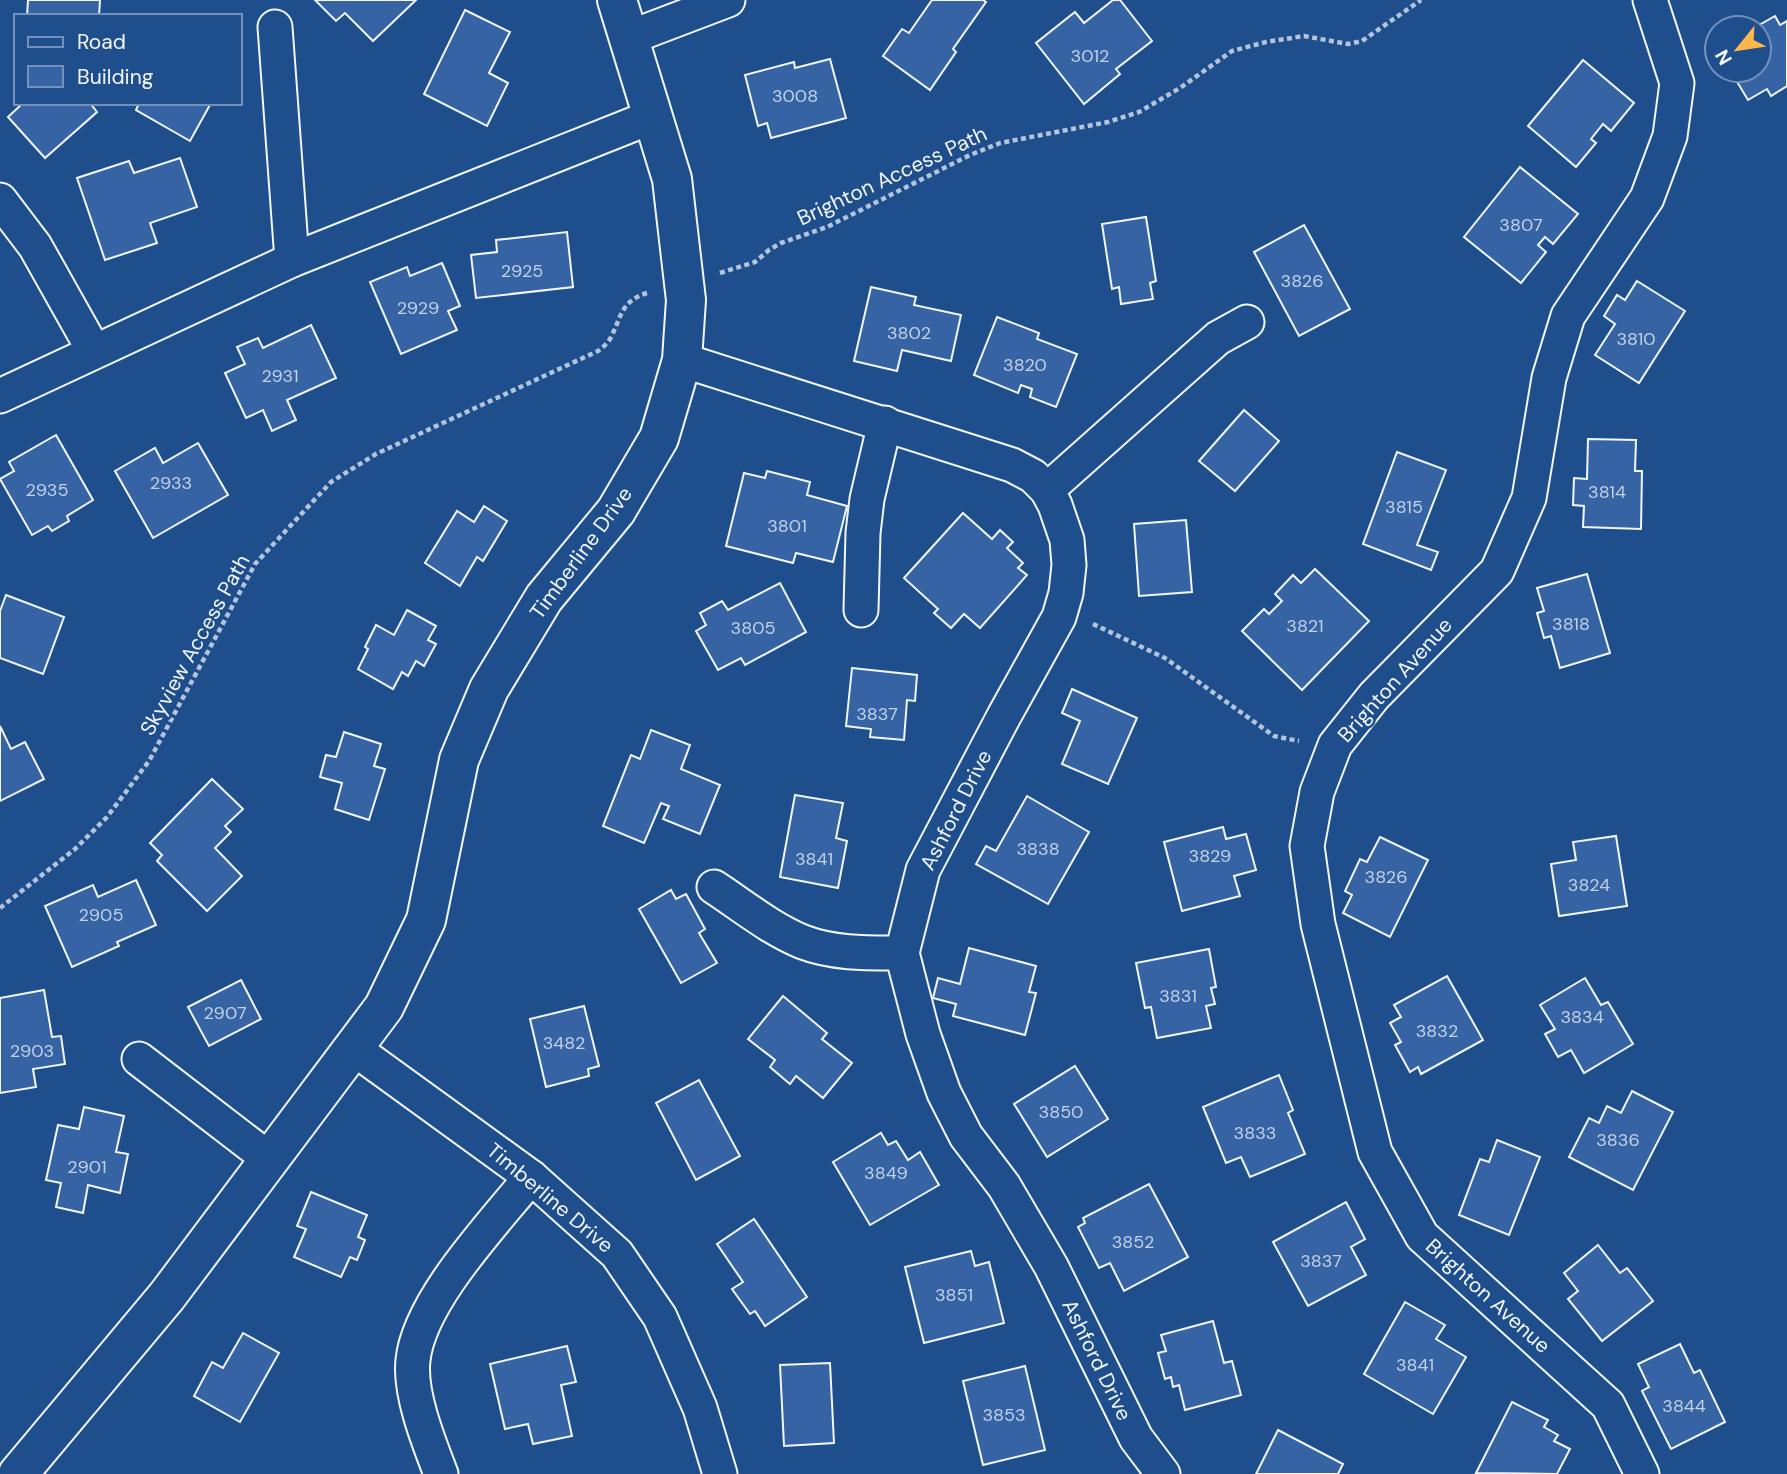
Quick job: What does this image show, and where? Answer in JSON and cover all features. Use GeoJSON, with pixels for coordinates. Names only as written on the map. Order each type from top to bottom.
{"type":"FeatureCollection","features":[{"type":"Feature","properties":{"kind":"street","name":"Timberline Drive"},"geometry":{"type":"LineString","coordinates":[[18,1474],[167,1296],[384,1007],[426,920],[459,760],[489,688],[544,598],[616,510],[659,438],[682,360],[686,300],[672,179],[617,0]]}},
{"type":"Feature","properties":{"kind":"street"},"geometry":{"type":"LineString","coordinates":[[628,37],[729,0]]}},
{"type":"Feature","properties":{"kind":"street","name":"Brighton Avenue"},"geometry":{"type":"LineString","coordinates":[[1642,1474],[1608,1405],[1422,1236],[1375,1152],[1318,925],[1307,846],[1317,792],[1335,745],[1374,696],[1497,571],[1529,498],[1549,378],[1568,316],[1647,198],[1670,136],[1677,83],[1650,0]]}},
{"type":"Feature","properties":{"kind":"street"},"geometry":{"type":"LineString","coordinates":[[275,27],[292,260]]}},
{"type":"Feature","properties":{"kind":"street"},"geometry":{"type":"LineString","coordinates":[[0,396],[292,260],[654,116]]}},
{"type":"Feature","properties":{"kind":"street"},"geometry":{"type":"LineString","coordinates":[[0,200],[35,246],[94,351]]}},
{"type":"Feature","properties":{"kind":"street"},"geometry":{"type":"LineString","coordinates":[[1047,490],[1200,353],[1218,338],[1247,323]]}},
{"type":"Feature","properties":{"kind":"street","name":"Ashford Drive"},"geometry":{"type":"LineString","coordinates":[[682,360],[1012,465],[1033,476],[1047,490],[1055,505],[1067,540],[1069,565],[1066,593],[1059,617],[923,870],[902,953],[923,1034],[944,1093],[967,1136],[1004,1186],[1051,1266],[1136,1438],[1163,1474]]}},
{"type":"Feature","properties":{"kind":"street"},"geometry":{"type":"LineString","coordinates":[[861,610],[863,533],[867,499],[885,423]]}},
{"type":"Feature","properties":{"kind":"street"},"geometry":{"type":"LineString","coordinates":[[714,887],[779,930],[805,942],[854,953],[902,953]]}},
{"type":"Feature","properties":{"kind":"street","name":"Timberline Drive"},"geometry":{"type":"LineString","coordinates":[[353,1048],[531,1177],[617,1254],[660,1317],[700,1408],[720,1474]]}},
{"type":"Feature","properties":{"kind":"street"},"geometry":{"type":"LineString","coordinates":[[139,1059],[269,1159]]}},
{"type":"Feature","properties":{"kind":"street"},"geometry":{"type":"LineString","coordinates":[[441,1474],[424,1429],[416,1394],[412,1362],[419,1333],[433,1304],[531,1177]]}},
{"type":"Feature","properties":{"kind":"path","name":"Brighton Access Path"},"geometry":{"type":"LineString","coordinates":[[684,283],[755,262],[781,243],[827,227],[933,173],[1000,143],[1108,122],[1139,112],[1180,88],[1232,51],[1304,36],[1355,43],[1376,33],[1421,0]]}},
{"type":"Feature","properties":{"kind":"path","name":"Skyview Access Path"},"geometry":{"type":"LineString","coordinates":[[0,908],[75,849],[120,800],[149,761],[255,564],[331,482],[376,454],[598,351],[609,340],[618,315],[626,305],[639,296],[684,283]]}},
{"type":"Feature","properties":{"kind":"path"},"geometry":{"type":"LineString","coordinates":[[1059,617],[1080,618],[1165,658],[1274,736],[1335,745]]}},
{"type":"Feature","properties":{"kind":"building"},"geometry":{"type":"Polygon","coordinates":[[[28,0],[100,0],[99,14],[27,14],[28,0]]]}},
{"type":"Feature","properties":{"kind":"building"},"geometry":{"type":"Polygon","coordinates":[[[315,0],[416,0],[373,41],[345,13],[336,21],[315,0]]]}},
{"type":"Feature","properties":{"kind":"building"},"geometry":{"type":"Polygon","coordinates":[[[932,0],[986,2],[953,49],[956,52],[930,90],[883,56],[902,29],[909,33],[932,0]]]}},
{"type":"Feature","properties":{"kind":"building"},"geometry":{"type":"Polygon","coordinates":[[[1113,0],[1120,0],[1152,41],[1116,69],[1120,74],[1084,104],[1036,43],[1075,12],[1084,23],[1113,0]]]}},
{"type":"Feature","properties":{"kind":"building"},"geometry":{"type":"Polygon","coordinates":[[[465,10],[510,32],[489,73],[508,83],[487,126],[424,94],[465,10]]]}},
{"type":"Feature","properties":{"kind":"building"},"geometry":{"type":"Polygon","coordinates":[[[1775,16],[1780,25],[1787,21],[1787,86],[1771,96],[1767,89],[1748,100],[1738,84],[1773,84],[1775,16]]]}},
{"type":"Feature","properties":{"kind":"building"},"geometry":{"type":"Polygon","coordinates":[[[830,59],[846,118],[771,138],[767,123],[758,126],[745,75],[794,62],[795,68],[830,59]]]}},
{"type":"Feature","properties":{"kind":"building"},"geometry":{"type":"Polygon","coordinates":[[[1583,60],[1634,103],[1611,131],[1603,124],[1591,139],[1596,143],[1576,167],[1528,126],[1583,60]]]}},
{"type":"Feature","properties":{"kind":"building"},"geometry":{"type":"Polygon","coordinates":[[[21,105],[92,105],[97,112],[45,158],[8,117],[21,105]]]}},
{"type":"Feature","properties":{"kind":"building"},"geometry":{"type":"Polygon","coordinates":[[[138,105],[210,105],[190,141],[136,110],[138,105]]]}},
{"type":"Feature","properties":{"kind":"building"},"geometry":{"type":"Polygon","coordinates":[[[180,158],[197,207],[150,223],[157,243],[105,260],[77,178],[129,161],[134,173],[180,158]]]}},
{"type":"Feature","properties":{"kind":"building"},"geometry":{"type":"Polygon","coordinates":[[[1520,167],[1578,214],[1553,244],[1545,237],[1538,245],[1546,252],[1521,283],[1464,237],[1520,167]]]}},
{"type":"Feature","properties":{"kind":"building"},"geometry":{"type":"Polygon","coordinates":[[[1146,217],[1156,281],[1150,283],[1153,299],[1121,304],[1119,287],[1112,289],[1102,224],[1146,217]]]}},
{"type":"Feature","properties":{"kind":"building"},"geometry":{"type":"Polygon","coordinates":[[[1304,225],[1350,309],[1299,336],[1254,252],[1304,225]]]}},
{"type":"Feature","properties":{"kind":"building"},"geometry":{"type":"Polygon","coordinates":[[[567,232],[573,287],[476,298],[471,255],[497,252],[496,240],[567,232]]]}},
{"type":"Feature","properties":{"kind":"building"},"geometry":{"type":"Polygon","coordinates":[[[442,263],[460,306],[448,311],[457,330],[401,354],[370,282],[407,267],[410,276],[442,263]]]}},
{"type":"Feature","properties":{"kind":"building"},"geometry":{"type":"Polygon","coordinates":[[[1637,281],[1685,311],[1639,383],[1595,355],[1615,324],[1604,316],[1617,295],[1625,300],[1637,281]]]}},
{"type":"Feature","properties":{"kind":"building"},"geometry":{"type":"Polygon","coordinates":[[[871,287],[916,297],[914,305],[961,315],[951,361],[902,350],[897,371],[854,361],[871,287]]]}},
{"type":"Feature","properties":{"kind":"building"},"geometry":{"type":"Polygon","coordinates":[[[997,317],[1039,333],[1037,339],[1077,354],[1056,407],[1030,397],[1032,389],[1021,385],[1018,393],[974,375],[997,317]]]}},
{"type":"Feature","properties":{"kind":"building"},"geometry":{"type":"Polygon","coordinates":[[[311,325],[336,378],[287,400],[296,420],[272,431],[263,410],[246,418],[225,373],[245,364],[237,347],[258,338],[263,348],[311,325]]]}},
{"type":"Feature","properties":{"kind":"building"},"geometry":{"type":"Polygon","coordinates":[[[1244,410],[1279,441],[1235,491],[1199,461],[1244,410]]]}},
{"type":"Feature","properties":{"kind":"building"},"geometry":{"type":"Polygon","coordinates":[[[56,435],[93,500],[67,516],[69,521],[52,531],[48,526],[32,535],[0,479],[14,471],[9,462],[56,435]]]}},
{"type":"Feature","properties":{"kind":"building"},"geometry":{"type":"Polygon","coordinates":[[[1588,439],[1636,440],[1635,471],[1642,471],[1641,529],[1583,527],[1584,506],[1573,505],[1574,478],[1587,479],[1588,439]]]}},
{"type":"Feature","properties":{"kind":"building"},"geometry":{"type":"Polygon","coordinates":[[[198,443],[228,495],[153,538],[115,471],[155,448],[163,463],[198,443]]]}},
{"type":"Feature","properties":{"kind":"building"},"geometry":{"type":"Polygon","coordinates":[[[1397,452],[1446,470],[1417,545],[1438,552],[1431,570],[1363,544],[1397,452]]]}},
{"type":"Feature","properties":{"kind":"building"},"geometry":{"type":"Polygon","coordinates":[[[767,471],[810,482],[807,495],[847,506],[833,562],[796,553],[793,563],[726,546],[744,473],[765,478],[767,471]]]}},
{"type":"Feature","properties":{"kind":"building"},"geometry":{"type":"Polygon","coordinates":[[[484,506],[507,521],[483,561],[477,557],[460,586],[425,563],[457,511],[474,522],[484,506]]]}},
{"type":"Feature","properties":{"kind":"building"},"geometry":{"type":"Polygon","coordinates":[[[963,513],[992,539],[1000,530],[1013,542],[1007,548],[1023,563],[1018,568],[1027,575],[980,628],[964,614],[951,628],[934,613],[938,609],[904,578],[963,513]]]}},
{"type":"Feature","properties":{"kind":"building"},"geometry":{"type":"Polygon","coordinates":[[[1186,520],[1192,592],[1139,596],[1134,524],[1186,520]]]}},
{"type":"Feature","properties":{"kind":"building"},"geometry":{"type":"Polygon","coordinates":[[[1315,569],[1369,621],[1302,690],[1242,631],[1264,609],[1269,614],[1282,601],[1275,594],[1293,575],[1301,583],[1315,569]]]}},
{"type":"Feature","properties":{"kind":"building"},"geometry":{"type":"Polygon","coordinates":[[[1587,574],[1610,653],[1560,668],[1551,636],[1544,638],[1537,613],[1544,611],[1537,588],[1587,574]]]}},
{"type":"Feature","properties":{"kind":"building"},"geometry":{"type":"Polygon","coordinates":[[[780,583],[806,632],[745,665],[741,658],[718,670],[696,631],[706,625],[700,613],[722,601],[728,610],[780,583]]]}},
{"type":"Feature","properties":{"kind":"building"},"geometry":{"type":"Polygon","coordinates":[[[6,595],[64,617],[43,674],[0,658],[0,611],[6,595]]]}},
{"type":"Feature","properties":{"kind":"building"},"geometry":{"type":"Polygon","coordinates":[[[407,610],[436,626],[428,640],[436,644],[424,666],[416,661],[408,676],[402,672],[393,689],[358,669],[376,625],[394,635],[407,610]]]}},
{"type":"Feature","properties":{"kind":"building"},"geometry":{"type":"Polygon","coordinates":[[[852,668],[917,675],[915,701],[907,700],[904,740],[870,737],[871,729],[846,726],[852,668]]]}},
{"type":"Feature","properties":{"kind":"building"},"geometry":{"type":"Polygon","coordinates":[[[1072,689],[1137,718],[1108,784],[1062,764],[1080,721],[1062,713],[1072,689]]]}},
{"type":"Feature","properties":{"kind":"building"},"geometry":{"type":"Polygon","coordinates":[[[0,726],[11,749],[25,742],[44,779],[0,801],[0,726]]]}},
{"type":"Feature","properties":{"kind":"building"},"geometry":{"type":"Polygon","coordinates":[[[651,730],[690,745],[681,769],[720,785],[700,834],[663,819],[669,806],[661,803],[644,843],[603,826],[631,755],[640,759],[651,730]]]}},
{"type":"Feature","properties":{"kind":"building"},"geometry":{"type":"Polygon","coordinates":[[[344,732],[381,744],[374,766],[385,769],[369,820],[335,809],[342,783],[320,777],[326,755],[336,757],[344,732]]]}},
{"type":"Feature","properties":{"kind":"building"},"geometry":{"type":"Polygon","coordinates":[[[212,779],[243,809],[225,826],[231,832],[215,848],[242,876],[207,911],[157,861],[162,855],[150,843],[212,779]]]}},
{"type":"Feature","properties":{"kind":"building"},"geometry":{"type":"Polygon","coordinates":[[[795,795],[843,803],[836,838],[847,841],[838,888],[780,877],[795,795]]]}},
{"type":"Feature","properties":{"kind":"building"},"geometry":{"type":"Polygon","coordinates":[[[1027,796],[1089,832],[1048,904],[976,864],[986,846],[996,851],[1027,796]]]}},
{"type":"Feature","properties":{"kind":"building"},"geometry":{"type":"Polygon","coordinates":[[[1223,827],[1226,839],[1246,834],[1256,870],[1234,876],[1240,896],[1182,911],[1164,842],[1223,827]]]}},
{"type":"Feature","properties":{"kind":"building"},"geometry":{"type":"Polygon","coordinates":[[[1616,836],[1627,906],[1559,916],[1551,864],[1576,860],[1573,842],[1616,836]]]}},
{"type":"Feature","properties":{"kind":"building"},"geometry":{"type":"Polygon","coordinates":[[[1380,837],[1428,860],[1390,937],[1343,913],[1352,895],[1345,891],[1360,859],[1367,862],[1380,837]]]}},
{"type":"Feature","properties":{"kind":"building"},"geometry":{"type":"Polygon","coordinates":[[[136,880],[156,925],[117,942],[119,946],[72,967],[45,906],[93,885],[98,897],[136,880]]]}},
{"type":"Feature","properties":{"kind":"building"},"geometry":{"type":"Polygon","coordinates":[[[671,890],[676,899],[686,894],[705,929],[699,933],[717,963],[681,983],[639,909],[671,890]]]}},
{"type":"Feature","properties":{"kind":"building"},"geometry":{"type":"Polygon","coordinates":[[[969,948],[1036,966],[1029,992],[1036,993],[1025,1035],[953,1016],[956,1004],[933,998],[938,978],[960,984],[969,948]]]}},
{"type":"Feature","properties":{"kind":"building"},"geometry":{"type":"Polygon","coordinates":[[[1209,949],[1216,987],[1211,988],[1215,1004],[1206,1006],[1211,1028],[1157,1038],[1151,1007],[1145,1008],[1136,963],[1209,949]]]}},
{"type":"Feature","properties":{"kind":"building"},"geometry":{"type":"Polygon","coordinates":[[[1447,976],[1483,1040],[1421,1074],[1418,1067],[1410,1072],[1395,1045],[1401,1042],[1390,1023],[1401,1017],[1394,1005],[1447,976]]]}},
{"type":"Feature","properties":{"kind":"building"},"geometry":{"type":"Polygon","coordinates":[[[1585,978],[1601,1005],[1608,1002],[1633,1044],[1584,1073],[1571,1050],[1558,1057],[1545,1034],[1555,1029],[1540,1005],[1585,978]]]}},
{"type":"Feature","properties":{"kind":"building"},"geometry":{"type":"Polygon","coordinates":[[[241,980],[261,1019],[209,1046],[188,1007],[241,980]]]}},
{"type":"Feature","properties":{"kind":"building"},"geometry":{"type":"Polygon","coordinates":[[[44,990],[52,1037],[61,1036],[65,1064],[33,1069],[36,1087],[0,1093],[0,998],[44,990]]]}},
{"type":"Feature","properties":{"kind":"building"},"geometry":{"type":"Polygon","coordinates":[[[783,996],[827,1033],[822,1039],[852,1063],[823,1098],[796,1076],[790,1084],[770,1067],[775,1060],[748,1039],[783,996]]]}},
{"type":"Feature","properties":{"kind":"building"},"geometry":{"type":"Polygon","coordinates":[[[584,1006],[599,1066],[588,1069],[589,1076],[546,1087],[530,1019],[584,1006]]]}},
{"type":"Feature","properties":{"kind":"building"},"geometry":{"type":"Polygon","coordinates":[[[1075,1066],[1108,1119],[1047,1157],[1014,1104],[1075,1066]]]}},
{"type":"Feature","properties":{"kind":"building"},"geometry":{"type":"Polygon","coordinates":[[[1279,1075],[1293,1110],[1288,1113],[1305,1154],[1250,1177],[1241,1157],[1226,1163],[1203,1107],[1279,1075]]]}},
{"type":"Feature","properties":{"kind":"building"},"geometry":{"type":"Polygon","coordinates":[[[699,1080],[740,1156],[696,1180],[656,1103],[699,1080]]]}},
{"type":"Feature","properties":{"kind":"building"},"geometry":{"type":"Polygon","coordinates":[[[1632,1091],[1673,1112],[1633,1190],[1569,1157],[1589,1118],[1599,1123],[1607,1106],[1621,1113],[1632,1091]]]}},
{"type":"Feature","properties":{"kind":"building"},"geometry":{"type":"Polygon","coordinates":[[[84,1107],[124,1116],[116,1152],[128,1154],[120,1193],[88,1185],[83,1213],[56,1207],[61,1183],[46,1180],[58,1125],[79,1129],[84,1107]]]}},
{"type":"Feature","properties":{"kind":"building"},"geometry":{"type":"Polygon","coordinates":[[[881,1133],[888,1145],[896,1141],[908,1160],[920,1152],[939,1185],[870,1225],[833,1162],[881,1133]]]}},
{"type":"Feature","properties":{"kind":"building"},"geometry":{"type":"Polygon","coordinates":[[[1497,1140],[1540,1157],[1509,1235],[1459,1215],[1480,1159],[1489,1162],[1497,1140]]]}},
{"type":"Feature","properties":{"kind":"building"},"geometry":{"type":"Polygon","coordinates":[[[1149,1184],[1188,1257],[1124,1291],[1110,1263],[1099,1268],[1078,1227],[1085,1223],[1083,1218],[1149,1184]]]}},
{"type":"Feature","properties":{"kind":"building"},"geometry":{"type":"Polygon","coordinates":[[[311,1192],[367,1215],[358,1237],[365,1240],[357,1260],[350,1257],[341,1277],[294,1257],[306,1229],[297,1226],[311,1192]]]}},
{"type":"Feature","properties":{"kind":"building"},"geometry":{"type":"Polygon","coordinates":[[[1346,1202],[1365,1239],[1351,1247],[1366,1275],[1308,1306],[1273,1242],[1346,1202]]]}},
{"type":"Feature","properties":{"kind":"building"},"geometry":{"type":"Polygon","coordinates":[[[754,1219],[807,1297],[765,1326],[755,1311],[750,1314],[732,1289],[743,1282],[717,1244],[754,1219]]]}},
{"type":"Feature","properties":{"kind":"building"},"geometry":{"type":"Polygon","coordinates":[[[1598,1245],[1620,1273],[1627,1268],[1653,1301],[1602,1341],[1568,1299],[1578,1291],[1564,1273],[1598,1245]]]}},
{"type":"Feature","properties":{"kind":"building"},"geometry":{"type":"Polygon","coordinates":[[[971,1251],[975,1266],[989,1262],[1004,1323],[924,1343],[905,1267],[971,1251]]]}},
{"type":"Feature","properties":{"kind":"building"},"geometry":{"type":"Polygon","coordinates":[[[1405,1302],[1445,1325],[1436,1339],[1466,1357],[1433,1414],[1364,1374],[1405,1302]]]}},
{"type":"Feature","properties":{"kind":"building"},"geometry":{"type":"Polygon","coordinates":[[[1213,1321],[1224,1363],[1232,1361],[1241,1395],[1185,1410],[1179,1385],[1173,1387],[1171,1377],[1165,1379],[1158,1353],[1166,1351],[1161,1335],[1213,1321]]]}},
{"type":"Feature","properties":{"kind":"building"},"geometry":{"type":"Polygon","coordinates":[[[243,1333],[279,1353],[240,1422],[194,1396],[212,1362],[223,1368],[243,1333]]]}},
{"type":"Feature","properties":{"kind":"building"},"geometry":{"type":"Polygon","coordinates":[[[1680,1344],[1694,1373],[1700,1370],[1725,1422],[1671,1449],[1642,1391],[1649,1387],[1638,1364],[1680,1344]]]}},
{"type":"Feature","properties":{"kind":"building"},"geometry":{"type":"Polygon","coordinates":[[[567,1346],[576,1382],[561,1385],[572,1436],[533,1444],[528,1424],[505,1429],[490,1364],[567,1346]]]}},
{"type":"Feature","properties":{"kind":"building"},"geometry":{"type":"Polygon","coordinates":[[[830,1363],[834,1443],[784,1446],[780,1365],[830,1363]]]}},
{"type":"Feature","properties":{"kind":"building"},"geometry":{"type":"Polygon","coordinates":[[[1025,1366],[1045,1450],[983,1465],[963,1381],[1025,1366]]]}},
{"type":"Feature","properties":{"kind":"building"},"geometry":{"type":"Polygon","coordinates":[[[1512,1402],[1548,1420],[1544,1427],[1558,1435],[1554,1441],[1570,1449],[1557,1474],[1476,1473],[1512,1402]]]}},
{"type":"Feature","properties":{"kind":"building"},"geometry":{"type":"Polygon","coordinates":[[[1278,1430],[1343,1464],[1338,1474],[1256,1474],[1278,1430]]]}}]}
